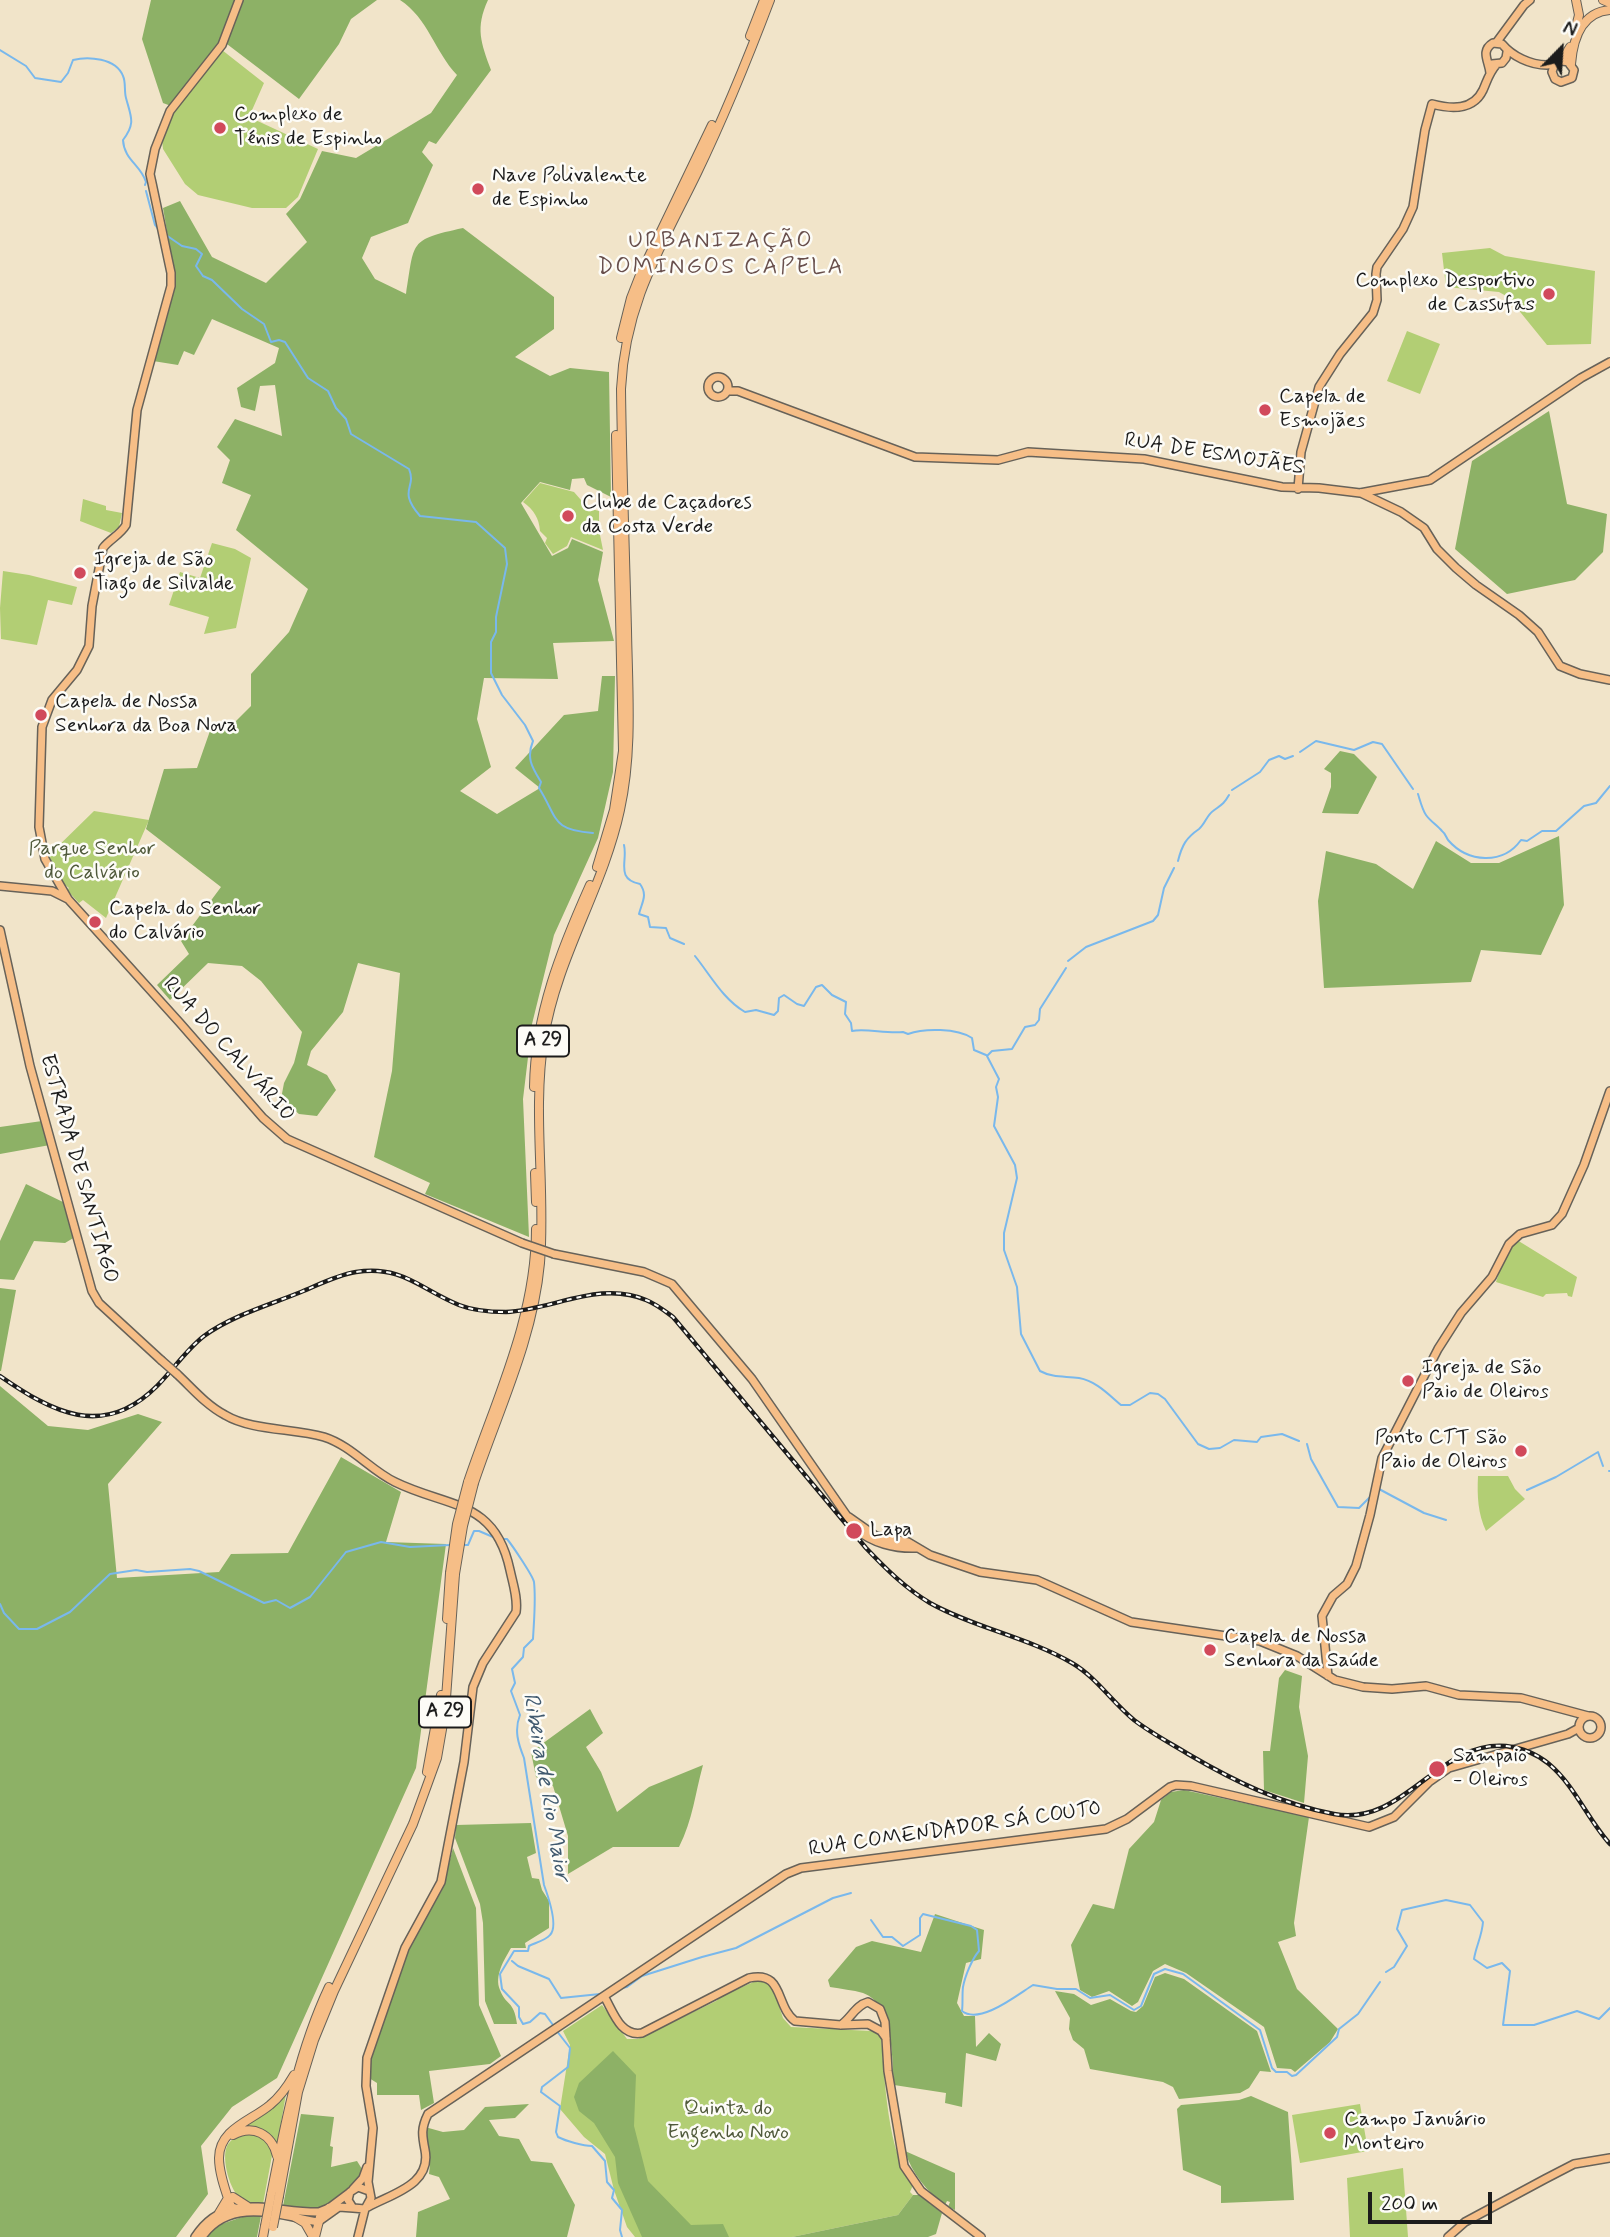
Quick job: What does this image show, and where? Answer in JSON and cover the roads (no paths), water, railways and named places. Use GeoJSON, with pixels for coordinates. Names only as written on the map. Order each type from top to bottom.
{"type":"FeatureCollection","features":[{"type":"Feature","properties":{"kind":"highway","name":"A 29"},"geometry":{"type":"LineString","coordinates":[[275,2195],[278,2159],[297,2070],[319,2009],[408,1822],[431,1757],[439,1712],[457,1524],[516,1350],[531,1287],[536,1241],[534,1074],[541,1017],[558,959],[607,837],[619,781],[623,716],[617,363],[624,322],[631,298],[698,156],[764,0]]}},
{"type":"Feature","properties":{"kind":"highway","name":"A 29"},"geometry":{"type":"LineString","coordinates":[[620,492],[622,364],[630,323],[645,277],[702,160],[770,0]]}},
{"type":"Feature","properties":{"kind":"highway"},"geometry":{"type":"LineString","coordinates":[[1559,62],[1568,51],[1578,21],[1576,0]]}},
{"type":"Feature","properties":{"kind":"highway"},"geometry":{"type":"LineString","coordinates":[[1603,0],[1610,3]]}},
{"type":"Feature","properties":{"kind":"highway"},"geometry":{"type":"LineString","coordinates":[[1571,64],[1572,52],[1583,24],[1592,15],[1610,10]]}},
{"type":"Feature","properties":{"kind":"highway","name":"A 29"},"geometry":{"type":"LineString","coordinates":[[263,2237],[269,2226],[298,2092],[314,2040],[334,1990],[413,1824],[437,1758],[445,1712],[453,1574]]}},
{"type":"Feature","properties":{"kind":"highway"},"geometry":{"type":"LineString","coordinates":[[237,2210],[230,2198],[219,2160],[223,2141],[229,2133],[271,2105],[297,2070]]}},
{"type":"Feature","properties":{"kind":"highway"},"geometry":{"type":"LineString","coordinates":[[237,2210],[230,2198],[223,2159],[227,2142],[234,2134],[244,2130],[257,2130],[268,2136],[276,2149],[278,2159]]}},
{"type":"Feature","properties":{"kind":"highway"},"geometry":{"type":"LineString","coordinates":[[219,2213],[230,2198]]}},
{"type":"Feature","properties":{"kind":"highway"},"geometry":{"type":"LineString","coordinates":[[295,2217],[305,2223],[316,2237],[321,2220],[329,2208]]}},
{"type":"Feature","properties":{"kind":"highway","name":"A 29"},"geometry":{"type":"LineString","coordinates":[[269,2226],[271,2237]]}},
{"type":"Feature","properties":{"kind":"main road"},"geometry":{"type":"LineString","coordinates":[[68,900],[45,859],[39,827],[42,727],[52,700],[77,670],[89,646],[94,591],[103,548],[108,541],[120,534],[126,525],[137,410],[171,286],[171,273],[150,174],[161,130],[170,111],[222,46],[239,0]]}},
{"type":"Feature","properties":{"kind":"main road"},"geometry":{"type":"LineString","coordinates":[[1302,488],[1299,477],[1301,452],[1316,396],[1323,378],[1339,354],[1373,313],[1377,300],[1377,267],[1403,229],[1413,207],[1425,130],[1433,104],[1454,108],[1474,102],[1490,73],[1492,63],[1486,50],[1489,45],[1496,43],[1530,0]]}},
{"type":"Feature","properties":{"kind":"main road"},"geometry":{"type":"LineString","coordinates":[[1505,61],[1508,27]]}},
{"type":"Feature","properties":{"kind":"main road"},"geometry":{"type":"LineString","coordinates":[[1492,63],[1517,60],[1552,72],[1558,81],[1569,80],[1574,73],[1571,64],[1543,64],[1496,43]]}},
{"type":"Feature","properties":{"kind":"main road"},"geometry":{"type":"LineString","coordinates":[[1552,72],[1559,62]]}},
{"type":"Feature","properties":{"kind":"main road","name":"RUA DE ESMOJÃES"},"geometry":{"type":"LineString","coordinates":[[728,387],[915,457],[998,460],[1028,452],[1144,459],[1282,488],[1360,493],[1430,480],[1610,362]]}},
{"type":"Feature","properties":{"kind":"main road"},"geometry":{"type":"LineString","coordinates":[[1360,493],[1424,528],[1445,558],[1476,585],[1529,623],[1544,640],[1560,666],[1580,674],[1610,680]]}},
{"type":"Feature","properties":{"kind":"main road"},"geometry":{"type":"LineString","coordinates":[[45,890],[52,886],[54,878]]}},
{"type":"Feature","properties":{"kind":"main road","name":"RUA DO CALVÁRIO"},"geometry":{"type":"LineString","coordinates":[[1,889],[45,890],[60,894],[68,900],[276,1131],[293,1142],[522,1243],[556,1254],[644,1272],[672,1284],[752,1379],[849,1517],[871,1534],[908,1542],[931,1552],[932,1555],[980,1572],[1037,1580],[1131,1622],[1260,1641],[1297,1656],[1328,1676]]}},
{"type":"Feature","properties":{"kind":"main road","name":"ESTRADA DE SANTIAGO"},"geometry":{"type":"LineString","coordinates":[[0,930],[30,1066],[92,1291],[99,1303],[209,1405],[226,1416],[240,1422],[338,1442],[396,1483],[471,1511],[485,1519],[496,1533],[508,1559],[517,1602],[516,1612],[483,1663],[473,1687],[464,1762],[441,1882],[405,1948],[367,2058],[366,2085],[373,2128],[369,2160]]}},
{"type":"Feature","properties":{"kind":"main road"},"geometry":{"type":"LineString","coordinates":[[1609,1722],[1521,1698],[1458,1695],[1426,1686],[1392,1689],[1363,1686],[1328,1676],[1322,1616],[1333,1596],[1347,1584],[1356,1566],[1382,1458],[1438,1349],[1461,1313],[1492,1277],[1509,1244],[1516,1237],[1552,1225],[1562,1214],[1584,1165],[1610,1091]]}},
{"type":"Feature","properties":{"kind":"main road"},"geometry":{"type":"LineString","coordinates":[[1574,1713],[1579,1718],[1581,1729],[1593,1738],[1609,1722]]}},
{"type":"Feature","properties":{"kind":"main road"},"geometry":{"type":"LineString","coordinates":[[1581,1729],[1588,1716]]}},
{"type":"Feature","properties":{"kind":"main road"},"geometry":{"type":"LineString","coordinates":[[1599,1720],[1601,1728]]}},
{"type":"Feature","properties":{"kind":"main road","name":"RUA COMENDADOR SÁ COUTO"},"geometry":{"type":"LineString","coordinates":[[321,2220],[339,2207],[361,2208],[413,2184],[425,2169],[426,2156],[421,2134],[422,2124],[428,2114],[786,1874],[801,1868],[1106,1829],[1118,1825],[1170,1787],[1177,1785],[1369,1827],[1394,1818],[1429,1782],[1449,1768],[1581,1729]]}},
{"type":"Feature","properties":{"kind":"main road"},"geometry":{"type":"LineString","coordinates":[[604,1996],[622,2028],[642,2034],[724,1991],[748,1975],[765,1973],[777,1980],[785,2010],[791,2019],[799,2023],[861,2023],[875,2027],[886,2038]]}},
{"type":"Feature","properties":{"kind":"main road"},"geometry":{"type":"LineString","coordinates":[[841,2025],[858,2007],[868,2002],[880,2009],[885,2022],[888,2071],[904,2166],[921,2192],[981,2237]]}},
{"type":"Feature","properties":{"kind":"main road"},"geometry":{"type":"LineString","coordinates":[[858,2007],[861,2023]]}},
{"type":"Feature","properties":{"kind":"main road"},"geometry":{"type":"LineString","coordinates":[[1448,2237],[1465,2222],[1574,2164],[1610,2158]]}},
{"type":"Feature","properties":{"kind":"main road"},"geometry":{"type":"LineString","coordinates":[[195,2237],[205,2224],[219,2213],[237,2210],[315,2212],[329,2208],[363,2178],[369,2160]]}},
{"type":"Feature","properties":{"kind":"main road"},"geometry":{"type":"LineString","coordinates":[[361,2208],[371,2203],[369,2160]]}},
{"type":"Feature","properties":{"kind":"main road"},"geometry":{"type":"LineString","coordinates":[[351,2191],[363,2187],[384,2198]]}},
{"type":"Feature","properties":{"kind":"main road"},"geometry":{"type":"LineString","coordinates":[[351,2191],[348,2200],[361,2208]]}},
{"type":"Feature","properties":{"kind":"main road"},"geometry":{"type":"LineString","coordinates":[[358,2237],[361,2208]]}},
{"type":"Feature","properties":{"kind":"main road"},"geometry":{"type":"LineString","coordinates":[[202,2237],[218,2220],[237,2210],[321,2220]]}},
{"type":"Feature","properties":{"kind":"waterway"},"geometry":{"type":"LineString","coordinates":[[0,50],[26,66],[35,78],[61,82],[73,60],[94,59],[114,65],[124,78],[131,120],[130,129],[123,140],[124,147],[129,158],[144,176],[145,185]]}},
{"type":"Feature","properties":{"kind":"waterway"},"geometry":{"type":"LineString","coordinates":[[146,191],[155,225],[159,230]]}},
{"type":"Feature","properties":{"kind":"waterway"},"geometry":{"type":"LineString","coordinates":[[166,235],[182,246],[196,249],[202,254],[196,266],[203,276],[212,280],[242,309],[264,324],[271,342],[285,342],[308,378],[328,391],[336,408],[346,419],[351,434],[409,469],[410,500],[420,516],[476,522],[505,548],[507,564],[496,617],[496,632],[491,642],[491,673],[502,695],[525,725],[533,741],[531,762],[541,782],[539,788],[553,815],[570,829],[593,833]]}},
{"type":"Feature","properties":{"kind":"waterway"},"geometry":{"type":"LineString","coordinates":[[1300,752],[1316,741],[1354,750],[1373,742],[1382,744],[1413,789]]}},
{"type":"Feature","properties":{"kind":"waterway"},"geometry":{"type":"LineString","coordinates":[[1232,790],[1260,772],[1269,760],[1279,756],[1285,759],[1293,756]]}},
{"type":"Feature","properties":{"kind":"waterway"},"geometry":{"type":"LineString","coordinates":[[1418,794],[1426,815],[1456,848],[1475,857],[1485,858],[1505,854],[1521,840],[1527,841],[1542,831],[1556,831],[1584,806],[1596,803],[1610,786]]}},
{"type":"Feature","properties":{"kind":"waterway"},"geometry":{"type":"LineString","coordinates":[[1178,861],[1188,839],[1229,795]]}},
{"type":"Feature","properties":{"kind":"waterway"},"geometry":{"type":"LineString","coordinates":[[624,845],[625,874],[632,882],[640,884],[644,892],[639,914],[648,917],[650,927],[666,928],[670,938],[684,944]]}},
{"type":"Feature","properties":{"kind":"waterway"},"geometry":{"type":"LineString","coordinates":[[1068,961],[1086,947],[1153,921],[1158,915],[1164,888],[1174,868]]}},
{"type":"Feature","properties":{"kind":"waterway"},"geometry":{"type":"LineString","coordinates":[[695,956],[724,994],[745,1012],[756,1010],[774,1015],[778,1011],[779,998],[784,995],[804,1006],[816,987],[822,985],[832,995],[846,1002],[845,1014],[851,1023],[852,1031],[908,1034],[931,1030],[949,1031],[972,1038],[974,1050],[986,1055]]}},
{"type":"Feature","properties":{"kind":"waterway"},"geometry":{"type":"LineString","coordinates":[[988,1055],[992,1051],[1012,1049],[1025,1027],[1035,1025],[1039,1020],[1040,1009],[1066,968]]}},
{"type":"Feature","properties":{"kind":"waterway"},"geometry":{"type":"LineString","coordinates":[[987,1056],[999,1079],[996,1087],[998,1097],[994,1126],[1015,1165],[1017,1178],[1004,1233],[1004,1250],[1017,1287],[1021,1334],[1040,1371],[1091,1382],[1121,1405],[1130,1405],[1150,1393],[1158,1394],[1165,1399],[1198,1444],[1209,1449],[1220,1448],[1234,1440],[1257,1442],[1261,1437],[1282,1434],[1299,1441]]}},
{"type":"Feature","properties":{"kind":"waterway"},"geometry":{"type":"LineString","coordinates":[[1307,1444],[1311,1459],[1338,1507],[1359,1508],[1370,1497]]}},
{"type":"Feature","properties":{"kind":"waterway"},"geometry":{"type":"LineString","coordinates":[[1527,1490],[1556,1477],[1598,1452],[1603,1466]]}},
{"type":"Feature","properties":{"kind":"waterway"},"geometry":{"type":"LineString","coordinates":[[1379,1489],[1424,1513],[1446,1520]]}},
{"type":"Feature","properties":{"kind":"waterway","name":"Ribeira de Rio Maior"},"geometry":{"type":"LineString","coordinates":[[463,1545],[468,1545],[474,1531],[493,1537]]}},
{"type":"Feature","properties":{"kind":"waterway","name":"Ribeira de Rio Maior"},"geometry":{"type":"LineString","coordinates":[[502,1539],[510,1542],[534,1582],[533,1639],[524,1648],[523,1657],[512,1669],[515,1683],[511,1691],[520,1715],[518,1736],[553,1925],[550,1935],[529,1946],[528,1951],[514,1951],[500,1974],[502,1989],[519,2007],[519,2017],[523,2024],[530,2022],[540,2013],[545,2014],[553,2025]]}},
{"type":"Feature","properties":{"kind":"waterway","name":"Ribeira de Rio Maior"},"geometry":{"type":"LineString","coordinates":[[0,1604],[4,1613],[19,1629],[37,1629],[70,1612],[110,1574],[136,1570],[147,1572],[190,1569],[264,1603],[276,1600],[290,1608],[310,1597],[346,1552],[381,1542],[410,1547],[450,1545]]}},
{"type":"Feature","properties":{"kind":"waterway","name":"Ribeira de Rio Maior"},"geometry":{"type":"LineString","coordinates":[[622,1988],[642,1976],[736,1948],[833,1898],[851,1893]]}},
{"type":"Feature","properties":{"kind":"waterway","name":"Ribeira de Rio Maior"},"geometry":{"type":"LineString","coordinates":[[1386,1972],[1394,1967],[1407,1946],[1397,1929],[1402,1910],[1446,1900],[1470,1905],[1483,1922],[1474,1959],[1487,1968],[1502,1963],[1510,1971],[1503,2025],[1534,2025],[1577,2011],[1599,2019],[1610,2008]]}},
{"type":"Feature","properties":{"kind":"waterway","name":"Ribeira de Rio Maior"},"geometry":{"type":"LineString","coordinates":[[871,1920],[883,1937],[892,1937],[903,1946],[920,1935],[920,1918],[923,1914],[971,1926],[977,1930],[979,1951],[969,1968],[963,1990],[962,2011],[970,2014],[988,2012],[1033,1985],[1076,1989],[1090,1998],[1110,1995],[1134,2010],[1141,2006],[1154,1974],[1165,1969],[1183,1974],[1260,2030],[1272,2068],[1276,2072],[1287,2072],[1292,2076],[1337,2037],[1339,2029],[1358,2014],[1380,1982]]}},
{"type":"Feature","properties":{"kind":"waterway","name":"Ribeira de Rio Maior"},"geometry":{"type":"LineString","coordinates":[[512,1961],[549,1979],[561,1998],[600,1994]]}},
{"type":"Feature","properties":{"kind":"waterway"},"geometry":{"type":"LineString","coordinates":[[556,2030],[570,2048],[568,2067],[542,2087],[541,2092],[560,2106],[556,2132],[558,2137],[592,2146],[605,2161],[607,2182],[614,2190],[612,2198],[622,2210],[622,2237]]}},
{"type":"Feature","properties":{"kind":"railway"},"geometry":{"type":"LineString","coordinates":[[0,1376],[58,1409],[78,1415],[97,1416],[117,1412],[137,1403],[157,1386],[191,1347],[215,1329],[251,1311],[356,1272],[372,1271],[399,1275],[459,1305],[488,1311],[524,1310],[594,1294],[629,1295],[650,1302],[673,1317],[866,1548],[904,1584],[947,1612],[1037,1646],[1072,1663],[1089,1675],[1134,1720],[1205,1764],[1240,1782],[1295,1804],[1334,1814],[1359,1815],[1381,1808],[1401,1797],[1460,1756],[1482,1748],[1512,1747],[1529,1752],[1549,1764],[1574,1793],[1610,1844]]}},
{"type":"Feature","properties":{"kind":"place","name":"Complexo de Ténis de Espinho"},"geometry":{"type":"Point","coordinates":[220,128]}},
{"type":"Feature","properties":{"kind":"place","name":"Nave Polivalente de Espinho"},"geometry":{"type":"Point","coordinates":[478,189]}},
{"type":"Feature","properties":{"kind":"place","name":"Complexo Desportivo de Cassufas"},"geometry":{"type":"Point","coordinates":[1549,294]}},
{"type":"Feature","properties":{"kind":"place","name":"Capela de Esmojães"},"geometry":{"type":"Point","coordinates":[1265,410]}},
{"type":"Feature","properties":{"kind":"place","name":"Clube de Caçadores da Costa Verde"},"geometry":{"type":"Point","coordinates":[568,516]}},
{"type":"Feature","properties":{"kind":"place","name":"Igreja de São Tiago de Silvalde"},"geometry":{"type":"Point","coordinates":[80,573]}},
{"type":"Feature","properties":{"kind":"place","name":"Capela de Nossa Senhora da Boa Nova"},"geometry":{"type":"Point","coordinates":[41,715]}},
{"type":"Feature","properties":{"kind":"place","name":"Capela do Senhor do Calvário"},"geometry":{"type":"Point","coordinates":[95,922]}},
{"type":"Feature","properties":{"kind":"place","name":"Igreja de São Paio de Oleiros"},"geometry":{"type":"Point","coordinates":[1408,1381]}},
{"type":"Feature","properties":{"kind":"place","name":"Ponto CTT São Paio de Oleiros"},"geometry":{"type":"Point","coordinates":[1521,1451]}},
{"type":"Feature","properties":{"kind":"place","name":"Lapa"},"geometry":{"type":"Point","coordinates":[854,1531]}},
{"type":"Feature","properties":{"kind":"place","name":"Capela de Nossa Senhora da Saúde"},"geometry":{"type":"Point","coordinates":[1210,1650]}},
{"type":"Feature","properties":{"kind":"place","name":"Sampaio - Oleiros"},"geometry":{"type":"Point","coordinates":[1437,1769]}},
{"type":"Feature","properties":{"kind":"place","name":"Campo Januário Monteiro"},"geometry":{"type":"Point","coordinates":[1330,2133]}},
{"type":"Feature","properties":{"kind":"district","name":"URBANIZAÇÃO DOMINGOS CAPELA"},"geometry":{"type":"Point","coordinates":[721,255]}},
{"type":"Feature","properties":{"kind":"park label","name":"Parque Senhor do Calvário"},"geometry":{"type":"Point","coordinates":[92,862]}},
{"type":"Feature","properties":{"kind":"park label","name":"Quinta do Engenho Novo"},"geometry":{"type":"Point","coordinates":[728,2122]}}]}
